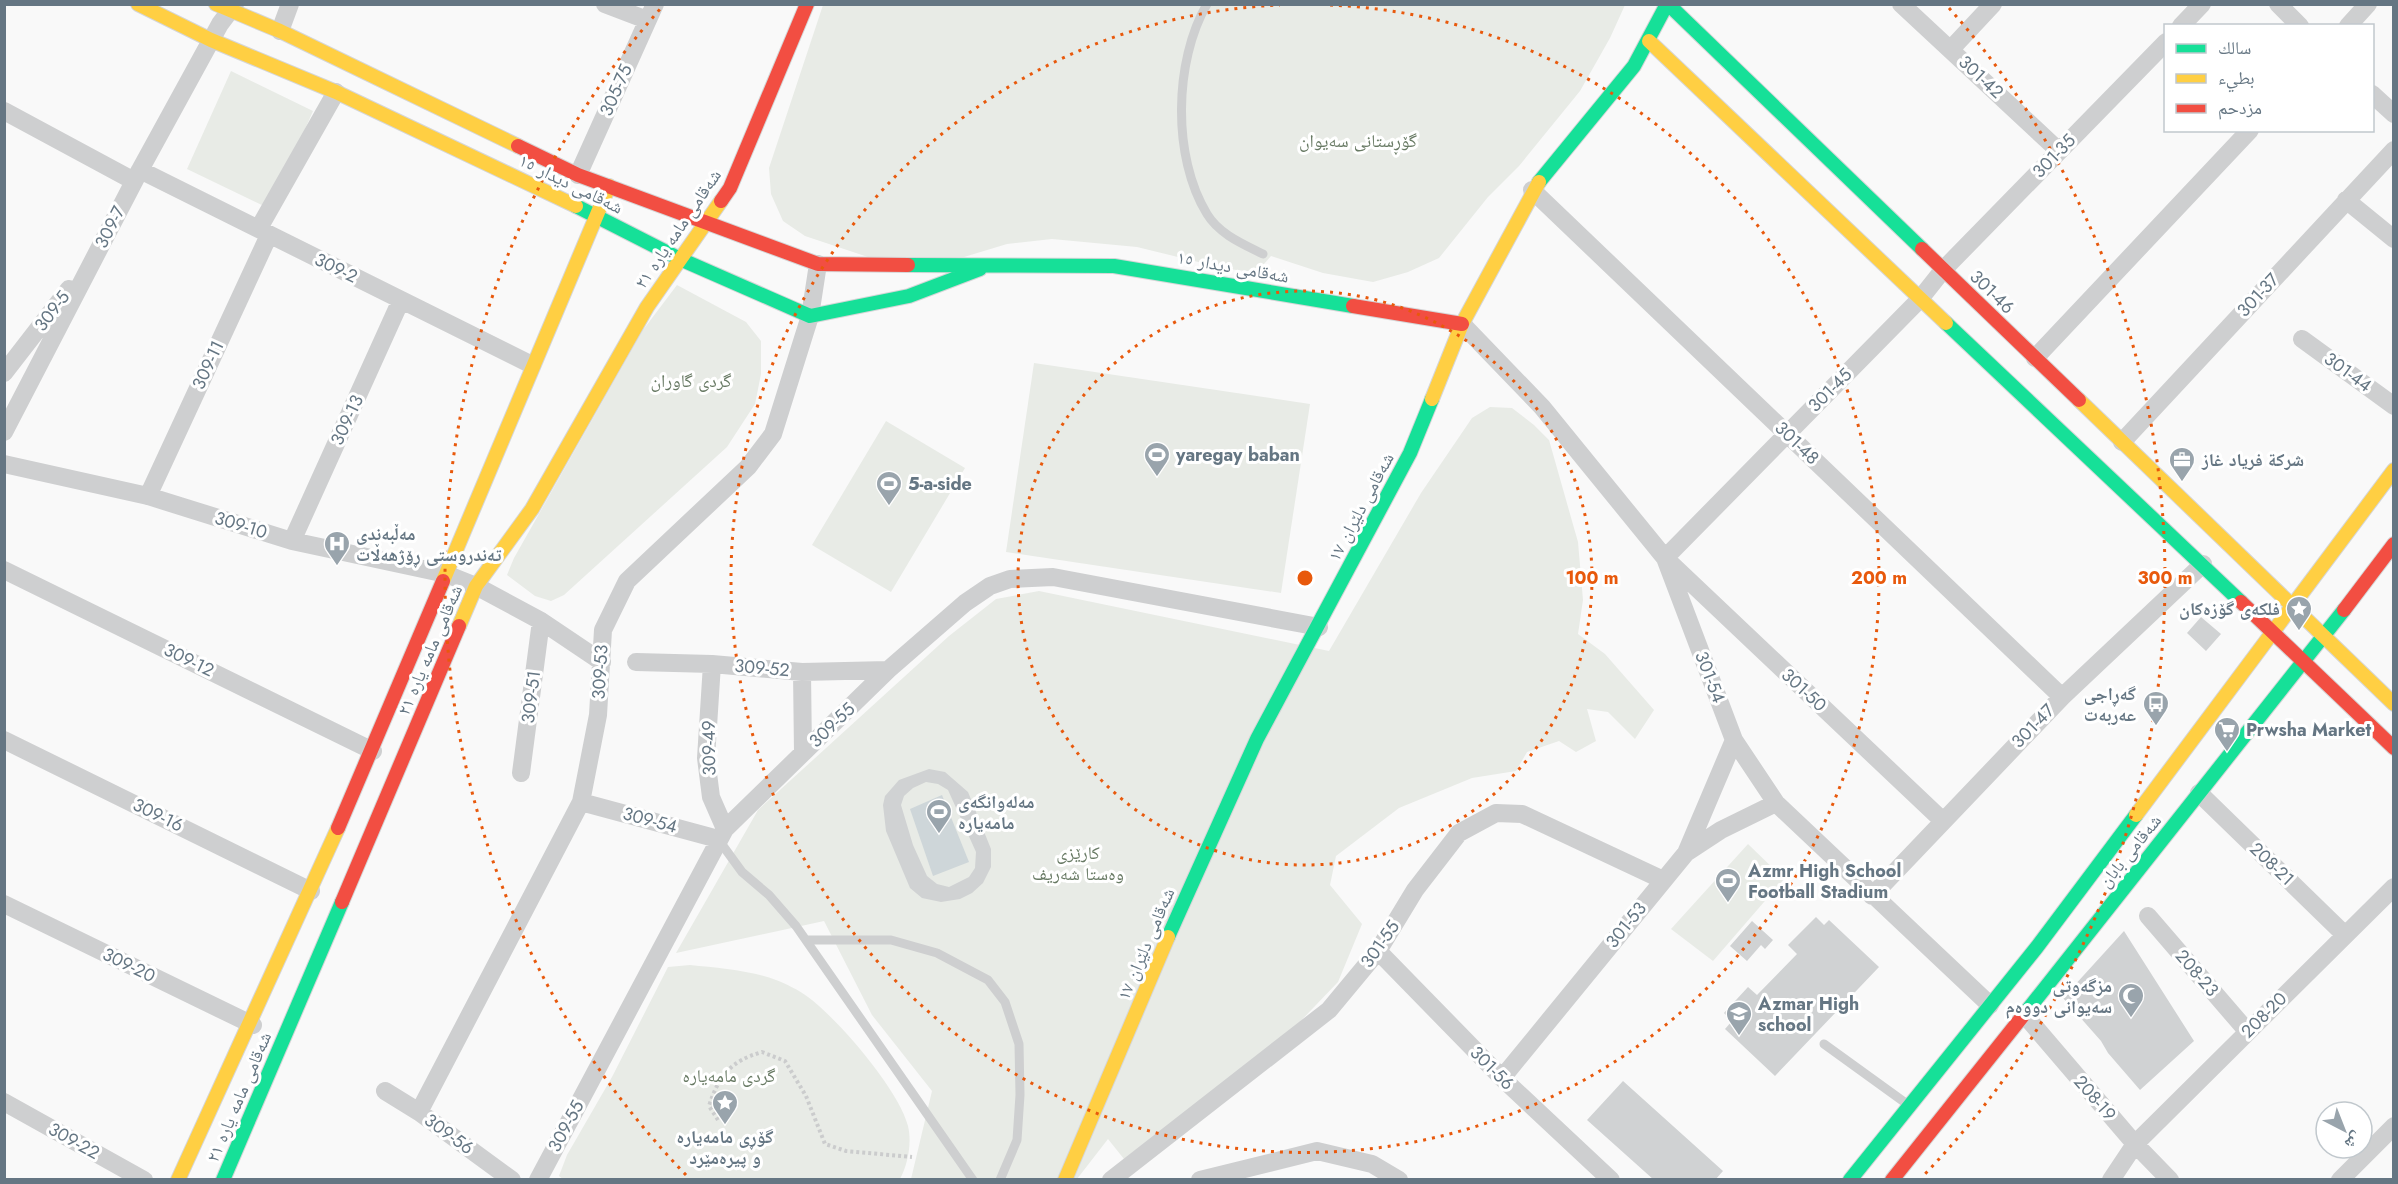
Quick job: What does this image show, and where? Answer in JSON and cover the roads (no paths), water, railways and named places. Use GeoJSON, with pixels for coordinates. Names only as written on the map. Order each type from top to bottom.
{"type":"FeatureCollection","features":[{"type":"Feature","properties":{"kind":"main road","name":"شەقامی دیدار ١٥"},"geometry":{"type":"LineString","coordinates":[[138,4],[211,40],[336,92],[598,216],[680,259],[810,316],[909,296],[997,263]]}},
{"type":"Feature","properties":{"kind":"main road","name":"شەقامی مامە یارە ٢١"},"geometry":{"type":"LineString","coordinates":[[222,1179],[476,586],[532,509],[648,307],[730,188],[807,4]]}},
{"type":"Feature","properties":{"kind":"main road","name":"شەقامی دلێران ١٧"},"geometry":{"type":"LineString","coordinates":[[1065,1179],[1190,885],[1242,770],[1410,453],[1462,324],[1532,190],[1634,66],[1667,4]]}},
{"type":"Feature","properties":{"kind":"main road","name":"301-46"},"geometry":{"type":"LineString","coordinates":[[1667,4],[2394,704]]}},
{"type":"Feature","properties":{"kind":"main road","name":"شەقامی دیدار ١٥"},"geometry":{"type":"LineString","coordinates":[[225,11],[280,32],[578,175],[818,264],[997,263],[1114,266],[1462,324]]}},
{"type":"Feature","properties":{"kind":"main road"},"geometry":{"type":"LineString","coordinates":[[1649,41],[2203,564],[2303,663],[2394,748]]}},
{"type":"Feature","properties":{"kind":"main road","name":"شەقامی مامە یارە ٢١"},"geometry":{"type":"LineString","coordinates":[[178,1179],[253,1025],[373,751],[532,365],[609,186]]}},
{"type":"Feature","properties":{"kind":"main road"},"geometry":{"type":"LineString","coordinates":[[1850,1179],[2037,947],[2394,470]]}},
{"type":"Feature","properties":{"kind":"main road","name":"شەقامی بابان"},"geometry":{"type":"LineString","coordinates":[[1892,1179],[2324,637],[2394,544]]}},
{"type":"Feature","properties":{"kind":"street"},"geometry":{"type":"LineString","coordinates":[[280,32],[290,4]]}},
{"type":"Feature","properties":{"kind":"street"},"geometry":{"type":"LineString","coordinates":[[605,4],[651,12]]}},
{"type":"Feature","properties":{"kind":"street","name":"301-42"},"geometry":{"type":"LineString","coordinates":[[1901,4],[2059,151]]}},
{"type":"Feature","properties":{"kind":"street"},"geometry":{"type":"LineString","coordinates":[[1951,49],[1993,4]]}},
{"type":"Feature","properties":{"kind":"street"},"geometry":{"type":"LineString","coordinates":[[2183,24],[2202,4]]}},
{"type":"Feature","properties":{"kind":"street"},"geometry":{"type":"LineString","coordinates":[[2278,4],[2298,24]]}},
{"type":"Feature","properties":{"kind":"street"},"geometry":{"type":"LineString","coordinates":[[2350,24],[2368,4]]}},
{"type":"Feature","properties":{"kind":"street","name":"309-7"},"geometry":{"type":"LineString","coordinates":[[4,432],[225,11]]}},
{"type":"Feature","properties":{"kind":"street","name":"305-75"},"geometry":{"type":"LineString","coordinates":[[578,175],[651,12]]}},
{"type":"Feature","properties":{"kind":"street","name":"301-35"},"geometry":{"type":"LineString","coordinates":[[1920,299],[1943,270],[2164,44]]}},
{"type":"Feature","properties":{"kind":"street","name":"309-11"},"geometry":{"type":"LineString","coordinates":[[147,496],[264,232],[336,92]]}},
{"type":"Feature","properties":{"kind":"street"},"geometry":{"type":"LineString","coordinates":[[2374,95],[2394,114]]}},
{"type":"Feature","properties":{"kind":"street","name":"309-2"},"geometry":{"type":"LineString","coordinates":[[7,118],[264,232],[532,365]]}},
{"type":"Feature","properties":{"kind":"street"},"geometry":{"type":"LineString","coordinates":[[2035,358],[2248,132]]}},
{"type":"Feature","properties":{"kind":"street","name":"301-37"},"geometry":{"type":"LineString","coordinates":[[2122,442],[2394,150]]}},
{"type":"Feature","properties":{"kind":"street","name":"301-48"},"geometry":{"type":"LineString","coordinates":[[1532,190],[2062,697]]}},
{"type":"Feature","properties":{"kind":"street"},"geometry":{"type":"LineString","coordinates":[[2346,200],[2394,238]]}},
{"type":"Feature","properties":{"kind":"street","name":"309-5"},"geometry":{"type":"LineString","coordinates":[[4,373],[99,250]]}},
{"type":"Feature","properties":{"kind":"street","name":"309-53"},"geometry":{"type":"LineString","coordinates":[[419,1112],[581,802],[598,715],[603,630],[627,581],[748,467],[773,434],[810,316],[818,264]]}},
{"type":"Feature","properties":{"kind":"street","name":"301-45"},"geometry":{"type":"LineString","coordinates":[[1665,558],[1920,299]]}},
{"type":"Feature","properties":{"kind":"street","name":"309-13"},"geometry":{"type":"LineString","coordinates":[[292,541],[401,300]]}},
{"type":"Feature","properties":{"kind":"street","name":"301-54"},"geometry":{"type":"LineString","coordinates":[[1462,324],[1557,425],[1665,558],[1734,740],[1776,803],[1990,1005]]}},
{"type":"Feature","properties":{"kind":"street","name":"301-44"},"geometry":{"type":"LineString","coordinates":[[2302,339],[2394,406]]}},
{"type":"Feature","properties":{"kind":"street","name":"309-10"},"geometry":{"type":"LineString","coordinates":[[4,464],[147,496],[292,541],[446,574],[476,586]]}},
{"type":"Feature","properties":{"kind":"street","name":"301-50"},"geometry":{"type":"LineString","coordinates":[[1665,558],[1943,821]]}},
{"type":"Feature","properties":{"kind":"street","name":"301-47"},"geometry":{"type":"LineString","coordinates":[[1872,896],[2062,697],[2203,564]]}},
{"type":"Feature","properties":{"kind":"street","name":"309-12"},"geometry":{"type":"LineString","coordinates":[[4,570],[373,751]]}},
{"type":"Feature","properties":{"kind":"street","name":"309-55"},"geometry":{"type":"LineString","coordinates":[[538,1179],[721,834],[888,670],[973,597],[990,586],[1010,579],[1029,576],[1053,577],[1319,627]]}},
{"type":"Feature","properties":{"kind":"street"},"geometry":{"type":"LineString","coordinates":[[476,586],[541,621],[602,662]]}},
{"type":"Feature","properties":{"kind":"street","name":"309-51"},"geometry":{"type":"LineString","coordinates":[[521,772],[541,621]]}},
{"type":"Feature","properties":{"kind":"street","name":"309-52"},"geometry":{"type":"LineString","coordinates":[[636,662],[712,664],[802,672],[888,670]]}},
{"type":"Feature","properties":{"kind":"street","name":"309-49"},"geometry":{"type":"LineString","coordinates":[[712,664],[706,758],[711,797],[721,834]]}},
{"type":"Feature","properties":{"kind":"street"},"geometry":{"type":"LineString","coordinates":[[802,672],[803,753]]}},
{"type":"Feature","properties":{"kind":"street","name":"309-16"},"geometry":{"type":"LineString","coordinates":[[4,740],[311,891]]}},
{"type":"Feature","properties":{"kind":"street"},"geometry":{"type":"LineString","coordinates":[[1686,853],[1734,740]]}},
{"type":"Feature","properties":{"kind":"street","name":"208-21"},"geometry":{"type":"LineString","coordinates":[[2199,793],[2345,935]]}},
{"type":"Feature","properties":{"kind":"street","name":"309-54"},"geometry":{"type":"LineString","coordinates":[[581,802],[721,834]]}},
{"type":"Feature","properties":{"kind":"street","name":"301-53"},"geometry":{"type":"LineString","coordinates":[[1502,1078],[1686,853],[1721,830],[1776,803]]}},
{"type":"Feature","properties":{"kind":"street","name":"301-55"},"geometry":{"type":"LineString","coordinates":[[1111,1179],[1329,1010],[1378,951],[1415,890],[1460,833],[1496,813],[1522,814],[1663,880]]}},
{"type":"Feature","properties":{"kind":"street","name":"208-20"},"geometry":{"type":"LineString","coordinates":[[2111,1179],[2135,1144],[2394,887]]}},
{"type":"Feature","properties":{"kind":"street","name":"309-20"},"geometry":{"type":"LineString","coordinates":[[4,904],[253,1025]]}},
{"type":"Feature","properties":{"kind":"street","name":"208-23"},"geometry":{"type":"LineString","coordinates":[[2148,916],[2247,1031]]}},
{"type":"Feature","properties":{"kind":"street","name":"301-56"},"geometry":{"type":"LineString","coordinates":[[1378,951],[1502,1078],[1611,1179]]}},
{"type":"Feature","properties":{"kind":"street","name":"208-19"},"geometry":{"type":"LineString","coordinates":[[2023,1013],[2135,1144],[2170,1179]]}},
{"type":"Feature","properties":{"kind":"street","name":"309-56"},"geometry":{"type":"LineString","coordinates":[[385,1091],[419,1112],[512,1179]]}},
{"type":"Feature","properties":{"kind":"street","name":"309-22"},"geometry":{"type":"LineString","coordinates":[[4,1102],[144,1179]]}},
{"type":"Feature","properties":{"kind":"street"},"geometry":{"type":"LineString","coordinates":[[2340,1179],[2394,1126]]}},
{"type":"Feature","properties":{"kind":"street"},"geometry":{"type":"LineString","coordinates":[[1200,1179],[1317,1151],[1372,1164],[1399,1179]]}},
{"type":"Feature","properties":{"kind":"lane"},"geometry":{"type":"LineString","coordinates":[[1207,4],[1191,40],[1183,86],[1182,126],[1189,170],[1207,216],[1228,236],[1263,254]]}},
{"type":"Feature","properties":{"kind":"lane"},"geometry":{"type":"LineString","coordinates":[[721,834],[742,872],[783,910],[806,940],[973,1179]]}},
{"type":"Feature","properties":{"kind":"lane"},"geometry":{"type":"LineString","coordinates":[[806,940],[891,940],[937,953],[988,980],[1005,1002],[1019,1044],[1020,1095],[1017,1140],[1000,1179]]}},
{"type":"Feature","properties":{"kind":"lane"},"geometry":{"type":"LineString","coordinates":[[1824,1044],[1909,1106]]}},
{"type":"Feature","properties":{"kind":"place","name":"yaregay baban"},"geometry":{"type":"Point","coordinates":[1157,478]}},
{"type":"Feature","properties":{"kind":"place","name":"شرکة فرياد غاز"},"geometry":{"type":"Point","coordinates":[2182,483]}},
{"type":"Feature","properties":{"kind":"place","name":"5-a-side"},"geometry":{"type":"Point","coordinates":[889,507]}},
{"type":"Feature","properties":{"kind":"place","name":"مەڵبەندی تەندروستی ڕۆژهەڵات"},"geometry":{"type":"Point","coordinates":[337,567]}},
{"type":"Feature","properties":{"kind":"place","name":"فلکەی گۆزەکان"},"geometry":{"type":"Point","coordinates":[2299,632]}},
{"type":"Feature","properties":{"kind":"place","name":"گەڕاجی عەربەت"},"geometry":{"type":"Point","coordinates":[2156,727]}},
{"type":"Feature","properties":{"kind":"place","name":"Prwsha Market"},"geometry":{"type":"Point","coordinates":[2227,753]}},
{"type":"Feature","properties":{"kind":"place","name":"مەلەوانگەی مامەیارە"},"geometry":{"type":"Point","coordinates":[939,835]}},
{"type":"Feature","properties":{"kind":"place","name":"Azmr High School Football Stadium"},"geometry":{"type":"Point","coordinates":[1728,904]}},
{"type":"Feature","properties":{"kind":"place","name":"مزگەوتی سەیوانی دووەم"},"geometry":{"type":"Point","coordinates":[2131,1019]}},
{"type":"Feature","properties":{"kind":"place","name":"Azmar High school"},"geometry":{"type":"Point","coordinates":[1739,1037]}},
{"type":"Feature","properties":{"kind":"place","name":"گۆڕی مامەیارە و پیرەمێرد"},"geometry":{"type":"Point","coordinates":[725,1126]}},
{"type":"Feature","properties":{"kind":"park label","name":"گۆڕستانی سەیوان"},"geometry":{"type":"Point","coordinates":[1358,141]}},
{"type":"Feature","properties":{"kind":"park label","name":"گردی گاوران"},"geometry":{"type":"Point","coordinates":[691,381]}},
{"type":"Feature","properties":{"kind":"park label","name":"کارێزی وەستا شەریف"},"geometry":{"type":"Point","coordinates":[1078,863]}},
{"type":"Feature","properties":{"kind":"park label","name":"گردی مامەیارە"},"geometry":{"type":"Point","coordinates":[729,1076]}}]}
